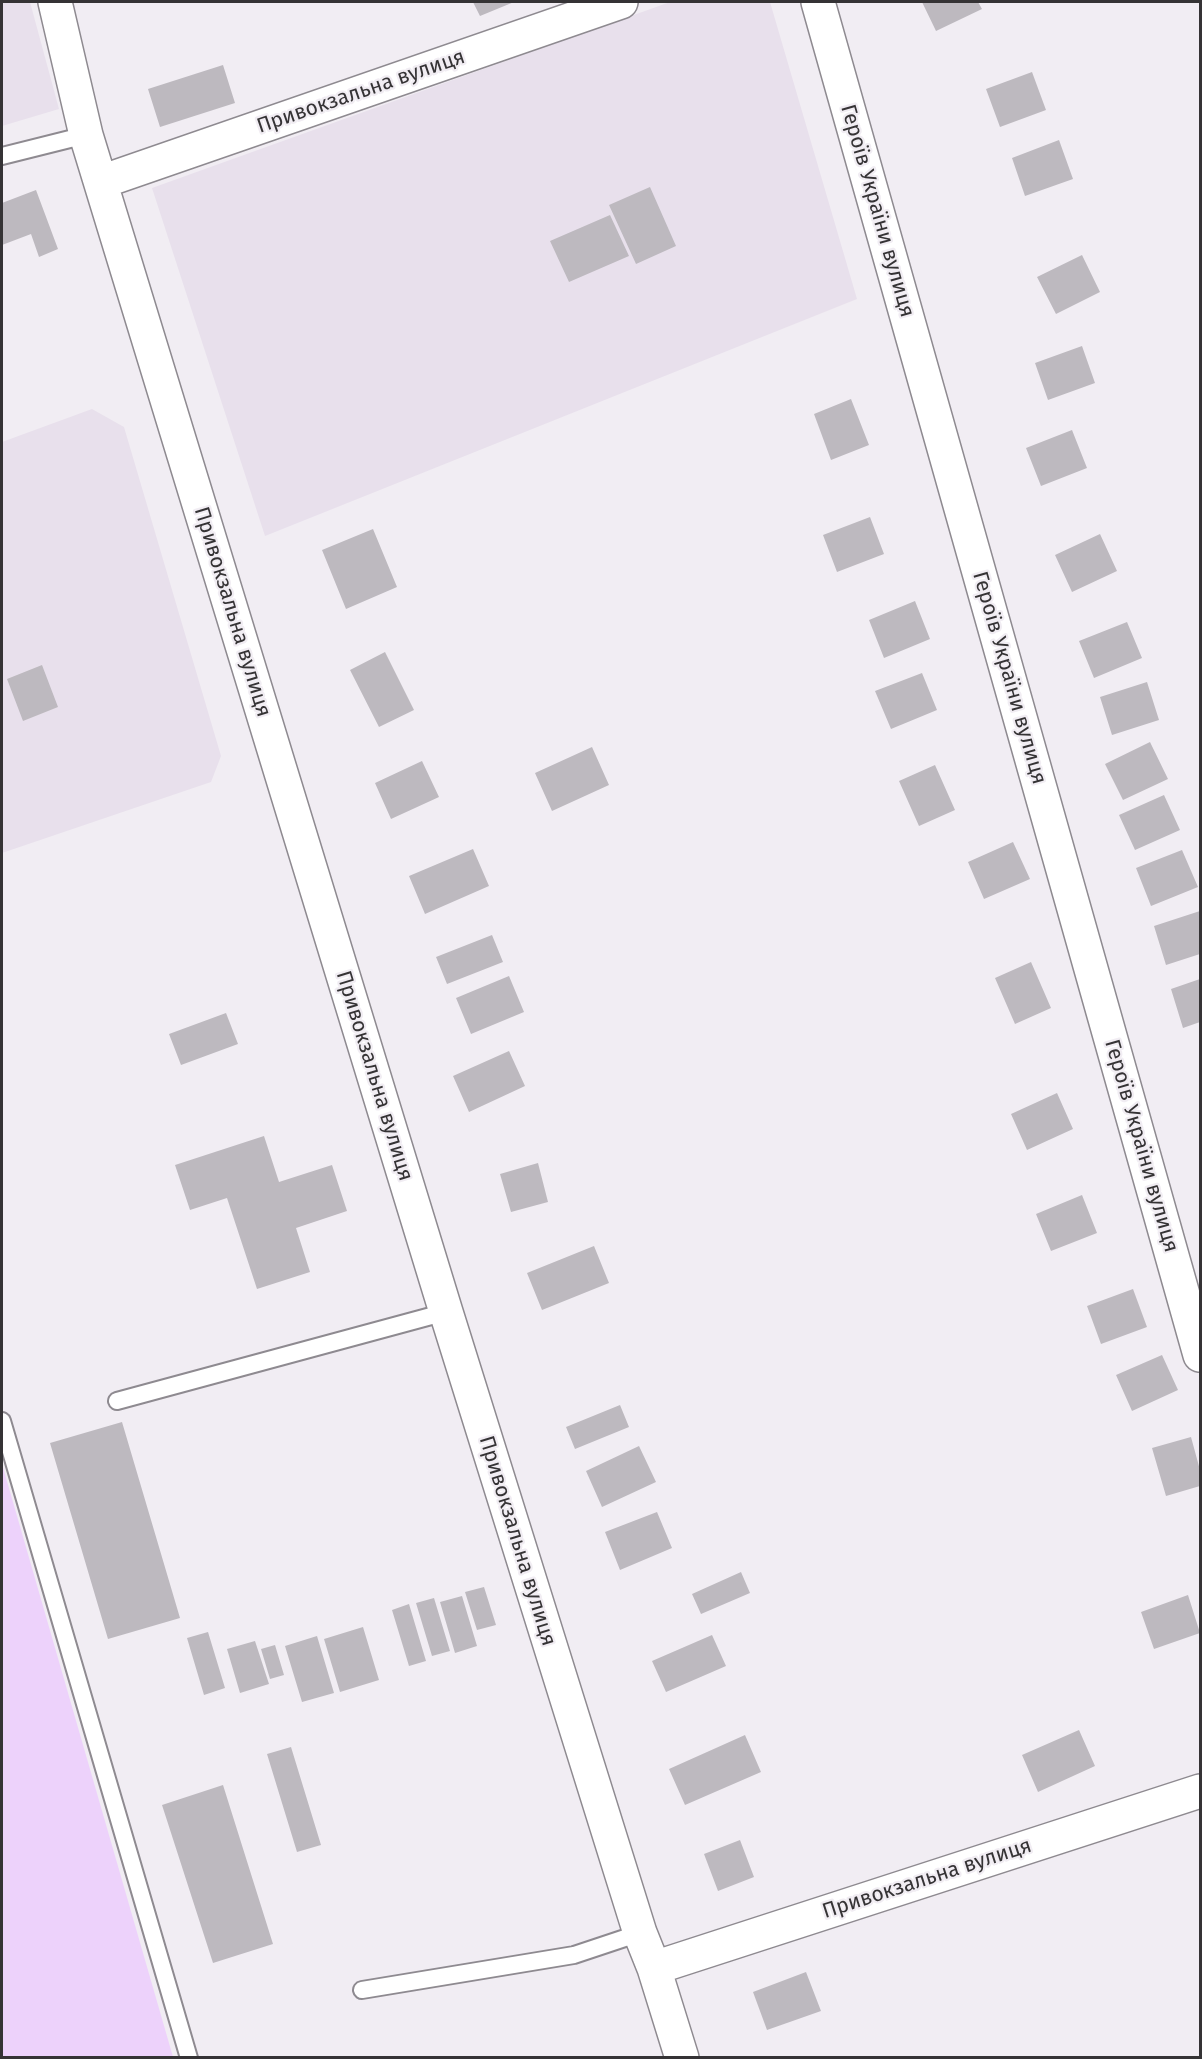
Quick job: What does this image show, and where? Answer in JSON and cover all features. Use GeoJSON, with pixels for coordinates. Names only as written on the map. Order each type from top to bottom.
{"type":"FeatureCollection","features":[{"type":"Feature","properties":{"kind":"street","name":"Привокзальна вулиця"},"geometry":{"type":"LineString","coordinates":[[55,2],[86,135],[100,182],[446,1312],[681,2058]]}},
{"type":"Feature","properties":{"kind":"street","name":"Привокзальна вулиця"},"geometry":{"type":"LineString","coordinates":[[100,182],[621,2]]}},
{"type":"Feature","properties":{"kind":"street","name":"Героїв України вулиця"},"geometry":{"type":"LineString","coordinates":[[818,2],[1200,1355]]}},
{"type":"Feature","properties":{"kind":"street","name":"Привокзальна вулиця"},"geometry":{"type":"LineString","coordinates":[[654,1968],[1200,1791]]}},
{"type":"Feature","properties":{"kind":"lane"},"geometry":{"type":"LineString","coordinates":[[2,156],[86,135]]}},
{"type":"Feature","properties":{"kind":"lane"},"geometry":{"type":"LineString","coordinates":[[117,1401],[446,1312]]}},
{"type":"Feature","properties":{"kind":"lane"},"geometry":{"type":"LineString","coordinates":[[2,1421],[189,2058]]}},
{"type":"Feature","properties":{"kind":"lane"},"geometry":{"type":"LineString","coordinates":[[362,1990],[574,1955],[640,1933]]}},
{"type":"Feature","properties":{"kind":"shaded area"},"geometry":{"type":"Polygon","coordinates":[[[2,2],[30,2],[59,109],[2,126],[2,2]]]}},
{"type":"Feature","properties":{"kind":"shaded area"},"geometry":{"type":"Polygon","coordinates":[[[670,2],[770,2],[857,299],[265,536],[152,188],[670,2]]]}},
{"type":"Feature","properties":{"kind":"shaded area"},"geometry":{"type":"Polygon","coordinates":[[[92,409],[124,427],[221,756],[211,782],[2,853],[2,442],[92,409]]]}},
{"type":"Feature","properties":{"kind":"shaded area"},"geometry":{"type":"Polygon","coordinates":[[[2,1464],[173,2057],[2,2057],[2,1464]]]}},
{"type":"Feature","properties":{"kind":"building"},"geometry":{"type":"Polygon","coordinates":[[[473,2],[514,2],[480,16],[473,2]]]}},
{"type":"Feature","properties":{"kind":"building"},"geometry":{"type":"Polygon","coordinates":[[[922,2],[978,2],[982,9],[936,31],[922,2]]]}},
{"type":"Feature","properties":{"kind":"building"},"geometry":{"type":"Polygon","coordinates":[[[223,65],[235,103],[160,127],[148,89],[223,65]]]}},
{"type":"Feature","properties":{"kind":"building"},"geometry":{"type":"Polygon","coordinates":[[[1032,72],[1046,110],[1000,127],[986,89],[1032,72]]]}},
{"type":"Feature","properties":{"kind":"building"},"geometry":{"type":"Polygon","coordinates":[[[1059,140],[1073,179],[1025,196],[1012,158],[1059,140]]]}},
{"type":"Feature","properties":{"kind":"building"},"geometry":{"type":"Polygon","coordinates":[[[650,187],[676,246],[636,264],[609,205],[650,187]]]}},
{"type":"Feature","properties":{"kind":"building"},"geometry":{"type":"Polygon","coordinates":[[[36,190],[58,249],[39,257],[31,234],[2,245],[2,203],[36,190]]]}},
{"type":"Feature","properties":{"kind":"building"},"geometry":{"type":"Polygon","coordinates":[[[610,215],[629,256],[569,282],[550,241],[610,215]]]}},
{"type":"Feature","properties":{"kind":"building"},"geometry":{"type":"Polygon","coordinates":[[[1082,255],[1100,292],[1056,314],[1037,277],[1082,255]]]}},
{"type":"Feature","properties":{"kind":"building"},"geometry":{"type":"Polygon","coordinates":[[[1082,346],[1095,383],[1048,400],[1035,363],[1082,346]]]}},
{"type":"Feature","properties":{"kind":"building"},"geometry":{"type":"Polygon","coordinates":[[[851,399],[869,445],[831,460],[814,414],[851,399]]]}},
{"type":"Feature","properties":{"kind":"building"},"geometry":{"type":"Polygon","coordinates":[[[1072,430],[1087,468],[1041,486],[1026,448],[1072,430]]]}},
{"type":"Feature","properties":{"kind":"building"},"geometry":{"type":"Polygon","coordinates":[[[870,517],[884,554],[837,572],[823,535],[870,517]]]}},
{"type":"Feature","properties":{"kind":"building"},"geometry":{"type":"Polygon","coordinates":[[[373,529],[397,587],[346,609],[322,550],[373,529]]]}},
{"type":"Feature","properties":{"kind":"building"},"geometry":{"type":"Polygon","coordinates":[[[1100,534],[1117,571],[1072,592],[1055,555],[1100,534]]]}},
{"type":"Feature","properties":{"kind":"building"},"geometry":{"type":"Polygon","coordinates":[[[915,601],[930,639],[884,658],[869,620],[915,601]]]}},
{"type":"Feature","properties":{"kind":"building"},"geometry":{"type":"Polygon","coordinates":[[[1127,622],[1142,658],[1094,678],[1079,641],[1127,622]]]}},
{"type":"Feature","properties":{"kind":"building"},"geometry":{"type":"Polygon","coordinates":[[[385,652],[414,710],[379,727],[350,670],[385,652]]]}},
{"type":"Feature","properties":{"kind":"building"},"geometry":{"type":"Polygon","coordinates":[[[42,665],[58,707],[23,721],[7,679],[42,665]]]}},
{"type":"Feature","properties":{"kind":"building"},"geometry":{"type":"Polygon","coordinates":[[[922,673],[937,710],[891,729],[875,691],[922,673]]]}},
{"type":"Feature","properties":{"kind":"building"},"geometry":{"type":"Polygon","coordinates":[[[1147,682],[1159,720],[1112,735],[1100,697],[1147,682]]]}},
{"type":"Feature","properties":{"kind":"building"},"geometry":{"type":"Polygon","coordinates":[[[1150,742],[1168,779],[1123,800],[1105,764],[1150,742]]]}},
{"type":"Feature","properties":{"kind":"building"},"geometry":{"type":"Polygon","coordinates":[[[592,747],[609,785],[552,811],[535,773],[592,747]]]}},
{"type":"Feature","properties":{"kind":"building"},"geometry":{"type":"Polygon","coordinates":[[[422,761],[439,797],[391,819],[375,783],[422,761]]]}},
{"type":"Feature","properties":{"kind":"building"},"geometry":{"type":"Polygon","coordinates":[[[935,765],[955,810],[919,826],[899,781],[935,765]]]}},
{"type":"Feature","properties":{"kind":"building"},"geometry":{"type":"Polygon","coordinates":[[[1164,795],[1180,830],[1135,850],[1119,815],[1164,795]]]}},
{"type":"Feature","properties":{"kind":"building"},"geometry":{"type":"Polygon","coordinates":[[[1013,842],[1030,879],[984,899],[968,862],[1013,842]]]}},
{"type":"Feature","properties":{"kind":"building"},"geometry":{"type":"Polygon","coordinates":[[[473,849],[489,886],[425,914],[409,876],[473,849]]]}},
{"type":"Feature","properties":{"kind":"building"},"geometry":{"type":"Polygon","coordinates":[[[1182,850],[1198,887],[1151,906],[1136,868],[1182,850]]]}},
{"type":"Feature","properties":{"kind":"building"},"geometry":{"type":"Polygon","coordinates":[[[1200,911],[1200,954],[1166,965],[1154,926],[1200,911]]]}},
{"type":"Feature","properties":{"kind":"building"},"geometry":{"type":"Polygon","coordinates":[[[492,935],[503,962],[447,984],[436,957],[492,935]]]}},
{"type":"Feature","properties":{"kind":"building"},"geometry":{"type":"Polygon","coordinates":[[[1031,962],[1051,1008],[1015,1024],[995,978],[1031,962]]]}},
{"type":"Feature","properties":{"kind":"building"},"geometry":{"type":"Polygon","coordinates":[[[509,976],[524,1012],[471,1034],[456,998],[509,976]]]}},
{"type":"Feature","properties":{"kind":"building"},"geometry":{"type":"Polygon","coordinates":[[[1200,979],[1200,1022],[1183,1028],[1171,989],[1200,979]]]}},
{"type":"Feature","properties":{"kind":"building"},"geometry":{"type":"Polygon","coordinates":[[[226,1013],[238,1044],[181,1065],[169,1034],[226,1013]]]}},
{"type":"Feature","properties":{"kind":"building"},"geometry":{"type":"Polygon","coordinates":[[[509,1051],[525,1086],[469,1112],[453,1076],[509,1051]]]}},
{"type":"Feature","properties":{"kind":"building"},"geometry":{"type":"Polygon","coordinates":[[[1057,1093],[1073,1129],[1027,1150],[1011,1114],[1057,1093]]]}},
{"type":"Feature","properties":{"kind":"building"},"geometry":{"type":"Polygon","coordinates":[[[264,1136],[279,1182],[332,1165],[347,1211],[296,1228],[310,1272],[257,1289],[227,1198],[190,1210],[175,1165],[264,1136]]]}},
{"type":"Feature","properties":{"kind":"building"},"geometry":{"type":"Polygon","coordinates":[[[538,1163],[548,1202],[511,1212],[500,1174],[538,1163]]]}},
{"type":"Feature","properties":{"kind":"building"},"geometry":{"type":"Polygon","coordinates":[[[1082,1195],[1097,1233],[1051,1251],[1036,1214],[1082,1195]]]}},
{"type":"Feature","properties":{"kind":"building"},"geometry":{"type":"Polygon","coordinates":[[[594,1246],[609,1283],[542,1310],[527,1273],[594,1246]]]}},
{"type":"Feature","properties":{"kind":"building"},"geometry":{"type":"Polygon","coordinates":[[[1133,1289],[1147,1327],[1101,1344],[1087,1306],[1133,1289]]]}},
{"type":"Feature","properties":{"kind":"building"},"geometry":{"type":"Polygon","coordinates":[[[1162,1355],[1178,1390],[1132,1411],[1116,1375],[1162,1355]]]}},
{"type":"Feature","properties":{"kind":"building"},"geometry":{"type":"Polygon","coordinates":[[[620,1405],[629,1427],[575,1449],[566,1427],[620,1405]]]}},
{"type":"Feature","properties":{"kind":"building"},"geometry":{"type":"Polygon","coordinates":[[[122,1422],[180,1618],[108,1639],[50,1443],[122,1422]]]}},
{"type":"Feature","properties":{"kind":"building"},"geometry":{"type":"Polygon","coordinates":[[[1191,1437],[1200,1470],[1200,1486],[1166,1496],[1152,1448],[1191,1437]]]}},
{"type":"Feature","properties":{"kind":"building"},"geometry":{"type":"Polygon","coordinates":[[[639,1446],[656,1482],[602,1507],[586,1471],[639,1446]]]}},
{"type":"Feature","properties":{"kind":"building"},"geometry":{"type":"Polygon","coordinates":[[[657,1512],[672,1548],[620,1570],[605,1532],[657,1512]]]}},
{"type":"Feature","properties":{"kind":"building"},"geometry":{"type":"Polygon","coordinates":[[[741,1572],[750,1593],[701,1614],[692,1594],[741,1572]]]}},
{"type":"Feature","properties":{"kind":"building"},"geometry":{"type":"Polygon","coordinates":[[[484,1587],[496,1625],[477,1630],[465,1592],[484,1587]]]}},
{"type":"Feature","properties":{"kind":"building"},"geometry":{"type":"Polygon","coordinates":[[[1188,1595],[1200,1633],[1154,1649],[1141,1612],[1188,1595]]]}},
{"type":"Feature","properties":{"kind":"building"},"geometry":{"type":"Polygon","coordinates":[[[462,1596],[477,1646],[455,1653],[440,1602],[462,1596]]]}},
{"type":"Feature","properties":{"kind":"building"},"geometry":{"type":"Polygon","coordinates":[[[434,1598],[450,1651],[432,1656],[416,1603],[434,1598]]]}},
{"type":"Feature","properties":{"kind":"building"},"geometry":{"type":"Polygon","coordinates":[[[409,1604],[426,1661],[409,1666],[392,1610],[409,1604]]]}},
{"type":"Feature","properties":{"kind":"building"},"geometry":{"type":"Polygon","coordinates":[[[363,1627],[379,1680],[340,1692],[324,1639],[363,1627]]]}},
{"type":"Feature","properties":{"kind":"building"},"geometry":{"type":"Polygon","coordinates":[[[208,1632],[225,1688],[204,1695],[187,1638],[208,1632]]]}},
{"type":"Feature","properties":{"kind":"building"},"geometry":{"type":"Polygon","coordinates":[[[712,1635],[726,1666],[666,1692],[652,1661],[712,1635]]]}},
{"type":"Feature","properties":{"kind":"building"},"geometry":{"type":"Polygon","coordinates":[[[317,1636],[334,1693],[302,1702],[285,1646],[317,1636]]]}},
{"type":"Feature","properties":{"kind":"building"},"geometry":{"type":"Polygon","coordinates":[[[255,1641],[269,1684],[240,1693],[227,1649],[255,1641]]]}},
{"type":"Feature","properties":{"kind":"building"},"geometry":{"type":"Polygon","coordinates":[[[275,1645],[284,1675],[270,1679],[261,1649],[275,1645]]]}},
{"type":"Feature","properties":{"kind":"building"},"geometry":{"type":"Polygon","coordinates":[[[1079,1730],[1095,1766],[1038,1792],[1022,1755],[1079,1730]]]}},
{"type":"Feature","properties":{"kind":"building"},"geometry":{"type":"Polygon","coordinates":[[[745,1735],[761,1772],[685,1805],[669,1769],[745,1735]]]}},
{"type":"Feature","properties":{"kind":"building"},"geometry":{"type":"Polygon","coordinates":[[[291,1747],[321,1845],[297,1852],[267,1754],[291,1747]]]}},
{"type":"Feature","properties":{"kind":"building"},"geometry":{"type":"Polygon","coordinates":[[[223,1785],[273,1944],[213,1963],[162,1805],[223,1785]]]}},
{"type":"Feature","properties":{"kind":"building"},"geometry":{"type":"Polygon","coordinates":[[[740,1840],[754,1877],[718,1891],[704,1854],[740,1840]]]}},
{"type":"Feature","properties":{"kind":"building"},"geometry":{"type":"Polygon","coordinates":[[[806,1972],[821,2011],[767,2030],[753,1992],[806,1972]]]}}]}
